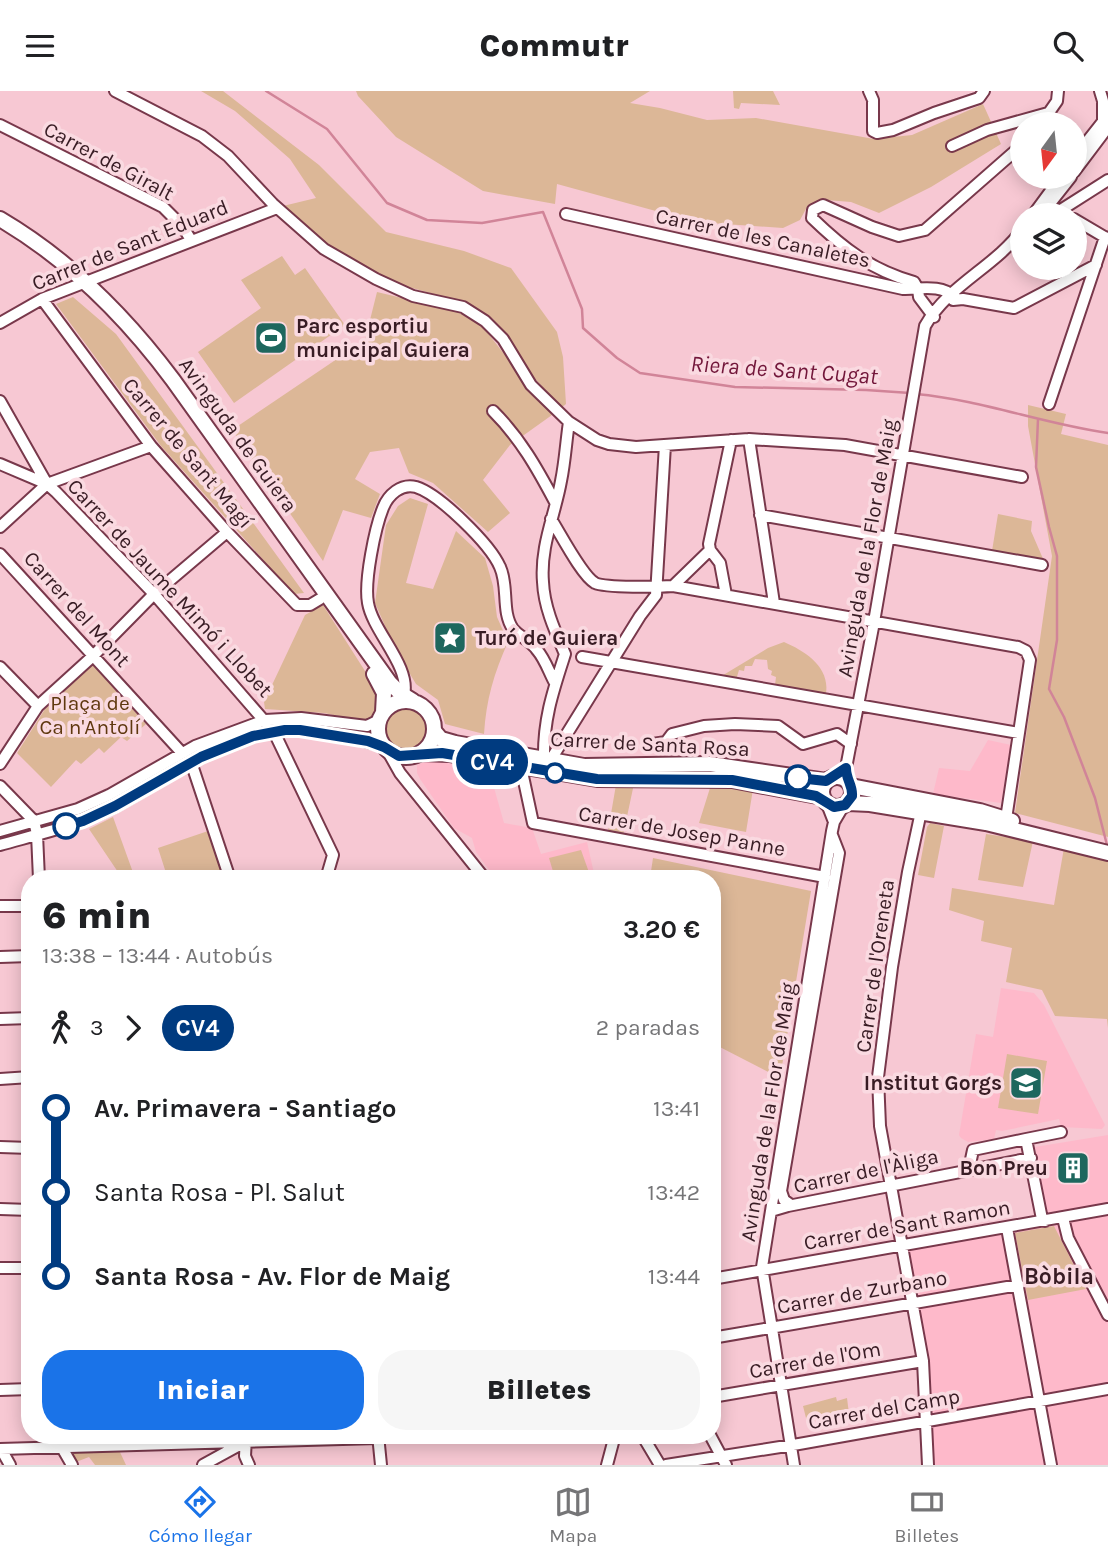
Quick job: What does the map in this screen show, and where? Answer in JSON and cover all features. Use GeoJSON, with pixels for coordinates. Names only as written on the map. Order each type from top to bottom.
{"type":"FeatureCollection","features":[{"type":"Feature","properties":{"kind":"main road","name":"Avinguda de Guiera"},"geometry":{"type":"LineString","coordinates":[[0,219],[29,238],[119,316],[173,380],[390,683],[408,698]]}},
{"type":"Feature","properties":{"kind":"main road","name":"Avinguda de Guiera"},"geometry":{"type":"LineString","coordinates":[[0,229],[80,284],[161,376],[380,683],[384,693],[381,716]]}},
{"type":"Feature","properties":{"kind":"main road"},"geometry":{"type":"LineString","coordinates":[[408,698],[428,711],[435,732],[430,744],[420,753],[407,757],[399,756],[385,748],[378,734],[381,716],[397,702],[408,698]]}},
{"type":"Feature","properties":{"kind":"main road","name":"Carrer de Santa Rosa"},"geometry":{"type":"LineString","coordinates":[[435,732],[441,739],[455,743],[594,766],[710,764],[841,778],[924,807],[1072,844]]}},
{"type":"Feature","properties":{"kind":"main road","name":"Carrer de Santa Rosa"},"geometry":{"type":"LineString","coordinates":[[420,753],[442,753],[597,779],[732,780],[825,801]]}},
{"type":"Feature","properties":{"kind":"main road"},"geometry":{"type":"LineString","coordinates":[[516,766],[547,759],[562,770],[597,779]]}},
{"type":"Feature","properties":{"kind":"main road"},"geometry":{"type":"LineString","coordinates":[[841,778],[852,796],[846,804],[834,807],[825,801],[822,790],[841,778]]}},
{"type":"Feature","properties":{"kind":"main road","name":"Carrer de Santa Rosa"},"geometry":{"type":"LineString","coordinates":[[846,804],[980,811],[1072,844]]}},
{"type":"Feature","properties":{"kind":"main road"},"geometry":{"type":"LineString","coordinates":[[1072,844],[1108,853]]}},
{"type":"Feature","properties":{"kind":"street"},"geometry":{"type":"LineString","coordinates":[[115,91],[202,136],[228,156],[277,208],[324,249],[376,279],[413,296],[463,307],[485,321],[503,339],[531,385],[569,422],[608,444],[636,447],[749,439],[845,445],[1022,477]]}},
{"type":"Feature","properties":{"kind":"street"},"geometry":{"type":"LineString","coordinates":[[869,91],[873,100],[873,131],[877,133],[893,130],[979,98],[984,91]]}},
{"type":"Feature","properties":{"kind":"street"},"geometry":{"type":"LineString","coordinates":[[1049,112],[1057,100],[1058,91]]}},
{"type":"Feature","properties":{"kind":"street"},"geometry":{"type":"LineString","coordinates":[[1087,151],[1106,121],[1100,91]]}},
{"type":"Feature","properties":{"kind":"street"},"geometry":{"type":"LineString","coordinates":[[1087,143],[1106,121]]}},
{"type":"Feature","properties":{"kind":"street"},"geometry":{"type":"LineString","coordinates":[[952,146],[1010,124]]}},
{"type":"Feature","properties":{"kind":"street","name":"Carrer de Giralt"},"geometry":{"type":"LineString","coordinates":[[0,125],[163,207],[183,227],[191,240]]}},
{"type":"Feature","properties":{"kind":"street"},"geometry":{"type":"LineString","coordinates":[[933,316],[919,297],[914,282],[888,275],[862,260],[812,218],[813,210],[823,205],[899,236],[925,230],[1010,156]]}},
{"type":"Feature","properties":{"kind":"street"},"geometry":{"type":"LineString","coordinates":[[1076,203],[1108,180]]}},
{"type":"Feature","properties":{"kind":"street"},"geometry":{"type":"LineString","coordinates":[[1050,203],[1062,189]]}},
{"type":"Feature","properties":{"kind":"street","name":"Carrer de Sant Eduard"},"geometry":{"type":"LineString","coordinates":[[0,323],[42,299],[277,208]]}},
{"type":"Feature","properties":{"kind":"street","name":"Carrer de les Canaletes"},"geometry":{"type":"LineString","coordinates":[[566,214],[904,289],[926,286],[953,297],[1014,308],[1096,265]]}},
{"type":"Feature","properties":{"kind":"street"},"geometry":{"type":"LineString","coordinates":[[1049,404],[1107,238],[1087,226]]}},
{"type":"Feature","properties":{"kind":"street","name":"Avinguda de la Flor de Maig"},"geometry":{"type":"LineString","coordinates":[[841,778],[859,705],[925,326],[1010,243]]}},
{"type":"Feature","properties":{"kind":"street","name":"Avinguda de la Flor de Maig"},"geometry":{"type":"LineString","coordinates":[[953,297],[1010,252]]}},
{"type":"Feature","properties":{"kind":"street","name":"Carrer de Sant Magí"},"geometry":{"type":"LineString","coordinates":[[42,299],[150,446],[227,532],[297,605],[310,605],[320,599]]}},
{"type":"Feature","properties":{"kind":"street"},"geometry":{"type":"LineString","coordinates":[[0,401],[47,484]]}},
{"type":"Feature","properties":{"kind":"street"},"geometry":{"type":"LineString","coordinates":[[493,411],[512,430],[528,452],[555,502]]}},
{"type":"Feature","properties":{"kind":"street"},"geometry":{"type":"LineString","coordinates":[[547,759],[545,722],[565,654],[551,621],[542,584],[543,563],[561,484],[569,422]]}},
{"type":"Feature","properties":{"kind":"street"},"geometry":{"type":"LineString","coordinates":[[749,439],[774,603]]}},
{"type":"Feature","properties":{"kind":"street"},"geometry":{"type":"LineString","coordinates":[[726,595],[720,563],[710,550],[709,544],[731,440]]}},
{"type":"Feature","properties":{"kind":"street"},"geometry":{"type":"LineString","coordinates":[[547,759],[656,595],[665,445]]}},
{"type":"Feature","properties":{"kind":"street"},"geometry":{"type":"LineString","coordinates":[[0,527],[47,484],[150,446]]}},
{"type":"Feature","properties":{"kind":"street","name":"Carrer de Jaume Mimó i Llobet"},"geometry":{"type":"LineString","coordinates":[[0,464],[47,484],[154,594],[274,731],[333,856],[329,870]]}},
{"type":"Feature","properties":{"kind":"street"},"geometry":{"type":"LineString","coordinates":[[408,698],[405,679],[368,604],[367,589],[373,547],[383,508],[389,496],[401,487],[415,487],[441,502],[476,534],[496,559],[505,582],[508,617],[513,629],[537,649],[555,683]]}},
{"type":"Feature","properties":{"kind":"street"},"geometry":{"type":"LineString","coordinates":[[760,515],[1042,565]]}},
{"type":"Feature","properties":{"kind":"street"},"geometry":{"type":"LineString","coordinates":[[551,519],[582,570],[596,583],[657,588],[673,586],[1018,647],[1026,651],[1030,660],[1006,819]]}},
{"type":"Feature","properties":{"kind":"street"},"geometry":{"type":"LineString","coordinates":[[0,764],[38,706],[93,656],[154,594],[227,532]]}},
{"type":"Feature","properties":{"kind":"street"},"geometry":{"type":"LineString","coordinates":[[673,586],[710,550]]}},
{"type":"Feature","properties":{"kind":"street","name":"Carrer del Mont"},"geometry":{"type":"LineString","coordinates":[[0,554],[182,753]]}},
{"type":"Feature","properties":{"kind":"street"},"geometry":{"type":"LineString","coordinates":[[582,657],[1018,733]]}},
{"type":"Feature","properties":{"kind":"street"},"geometry":{"type":"LineString","coordinates":[[0,667],[38,706]]}},
{"type":"Feature","properties":{"kind":"street"},"geometry":{"type":"LineString","coordinates":[[0,831],[87,806],[182,753],[223,734],[265,720],[301,718],[367,726],[381,716]]}},
{"type":"Feature","properties":{"kind":"street"},"geometry":{"type":"LineString","coordinates":[[653,744],[666,742],[672,734],[704,726],[735,724],[778,726],[803,744],[837,734],[851,744]]}},
{"type":"Feature","properties":{"kind":"street"},"geometry":{"type":"LineString","coordinates":[[0,845],[92,817],[191,762],[253,736],[274,731],[300,730],[368,741],[385,748],[400,773],[478,870]]}},
{"type":"Feature","properties":{"kind":"street"},"geometry":{"type":"LineString","coordinates":[[191,762],[227,870]]}},
{"type":"Feature","properties":{"kind":"street","name":"Carrer de Josep Panne"},"geometry":{"type":"LineString","coordinates":[[516,766],[533,823],[825,877]]}},
{"type":"Feature","properties":{"kind":"street"},"geometry":{"type":"LineString","coordinates":[[0,786],[34,821],[39,870]]}},
{"type":"Feature","properties":{"kind":"street"},"geometry":{"type":"LineString","coordinates":[[825,801],[834,822]]}},
{"type":"Feature","properties":{"kind":"street"},"geometry":{"type":"LineString","coordinates":[[834,822],[846,804]]}},
{"type":"Feature","properties":{"kind":"street"},"geometry":{"type":"LineString","coordinates":[[878,805],[903,814],[912,821],[916,837]]}},
{"type":"Feature","properties":{"kind":"street","name":"Carrer de l'Oreneta"},"geometry":{"type":"LineString","coordinates":[[924,807],[892,967],[878,1077],[880,1126],[923,1361],[928,1465]]}},
{"type":"Feature","properties":{"kind":"street","name":"Avinguda de la Flor de Maig"},"geometry":{"type":"LineString","coordinates":[[794,1465],[762,1270],[834,822]]}},
{"type":"Feature","properties":{"kind":"street","name":"Avinguda de la Flor de Maig"},"geometry":{"type":"LineString","coordinates":[[791,1205],[784,1200],[781,1191],[839,853],[832,835]]}},
{"type":"Feature","properties":{"kind":"street"},"geometry":{"type":"LineString","coordinates":[[0,906],[21,906]]}},
{"type":"Feature","properties":{"kind":"street"},"geometry":{"type":"LineString","coordinates":[[0,957],[21,956]]}},
{"type":"Feature","properties":{"kind":"street"},"geometry":{"type":"LineString","coordinates":[[0,1019],[21,1018]]}},
{"type":"Feature","properties":{"kind":"street"},"geometry":{"type":"LineString","coordinates":[[0,1079],[21,1078]]}},
{"type":"Feature","properties":{"kind":"street","name":"Carrer de l'Àliga"},"geometry":{"type":"LineString","coordinates":[[969,1170],[973,1150],[1061,1132]]}},
{"type":"Feature","properties":{"kind":"street"},"geometry":{"type":"LineString","coordinates":[[1026,1139],[1042,1219],[1045,1221]]}},
{"type":"Feature","properties":{"kind":"street"},"geometry":{"type":"LineString","coordinates":[[0,1147],[21,1148]]}},
{"type":"Feature","properties":{"kind":"street","name":"Carrer de l'Àliga"},"geometry":{"type":"LineString","coordinates":[[771,1211],[1031,1157]]}},
{"type":"Feature","properties":{"kind":"street"},"geometry":{"type":"LineString","coordinates":[[0,1209],[21,1210]]}},
{"type":"Feature","properties":{"kind":"street","name":"Carrer de Sant Ramon"},"geometry":{"type":"LineString","coordinates":[[721,1277],[902,1244],[1045,1221],[1064,1221],[1108,1209]]}},
{"type":"Feature","properties":{"kind":"street"},"geometry":{"type":"LineString","coordinates":[[1064,1221],[1068,1238],[1108,1315]]}},
{"type":"Feature","properties":{"kind":"street"},"geometry":{"type":"LineString","coordinates":[[1007,1228],[1051,1465]]}},
{"type":"Feature","properties":{"kind":"street"},"geometry":{"type":"LineString","coordinates":[[0,1268],[21,1268]]}},
{"type":"Feature","properties":{"kind":"street","name":"Carrer de Zurbano"},"geometry":{"type":"LineString","coordinates":[[721,1336],[1019,1285]]}},
{"type":"Feature","properties":{"kind":"street","name":"Carrer de l'Om"},"geometry":{"type":"LineString","coordinates":[[721,1395],[923,1361]]}},
{"type":"Feature","properties":{"kind":"street"},"geometry":{"type":"LineString","coordinates":[[0,1390],[21,1389]]}},
{"type":"Feature","properties":{"kind":"street","name":"Carrer del Camp"},"geometry":{"type":"LineString","coordinates":[[666,1465],[724,1460],[790,1444],[1108,1389]]}},
{"type":"Feature","properties":{"kind":"street"},"geometry":{"type":"LineString","coordinates":[[10,1465],[1,1449],[38,1444]]}},
{"type":"Feature","properties":{"kind":"street"},"geometry":{"type":"LineString","coordinates":[[62,1444],[72,1465]]}},
{"type":"Feature","properties":{"kind":"street"},"geometry":{"type":"LineString","coordinates":[[204,1444],[206,1464],[237,1444]]}},
{"type":"Feature","properties":{"kind":"street"},"geometry":{"type":"LineString","coordinates":[[245,1444],[244,1456],[249,1465]]}},
{"type":"Feature","properties":{"kind":"street"},"geometry":{"type":"LineString","coordinates":[[379,1444],[381,1465]]}},
{"type":"Feature","properties":{"kind":"street"},"geometry":{"type":"LineString","coordinates":[[607,1465],[613,1444]]}},
{"type":"Feature","properties":{"kind":"street"},"geometry":{"type":"LineString","coordinates":[[647,1444],[660,1465]]}},
{"type":"Feature","properties":{"kind":"street"},"geometry":{"type":"LineString","coordinates":[[715,1444],[724,1460]]}},
{"type":"Feature","properties":{"kind":"shaded area"},"geometry":{"type":"Polygon","coordinates":[[[988,740],[1011,745],[1001,803],[933,794],[939,768],[970,771],[988,740]]]}},
{"type":"Feature","properties":{"kind":"shaded area"},"geometry":{"type":"Polygon","coordinates":[[[429,760],[489,770],[504,823],[532,828],[541,854],[587,842],[593,870],[489,870],[476,852],[472,838],[454,828],[420,779],[417,765],[429,760]]]}},
{"type":"Feature","properties":{"kind":"shaded area","name":"Institut Gorgs"},"geometry":{"type":"Polygon","coordinates":[[[1001,988],[1034,993],[1044,1005],[1105,1125],[1102,1129],[1061,1127],[1059,1119],[996,1130],[994,1139],[968,1142],[961,1138],[959,1135],[976,1034],[993,1037],[1001,988]]]}},
{"type":"Feature","properties":{"kind":"shaded area"},"geometry":{"type":"Polygon","coordinates":[[[1108,1135],[1108,1465],[930,1465],[906,1249],[1048,1217],[1035,1147],[1108,1135]]]}},
{"type":"Feature","properties":{"kind":"green space"},"geometry":{"type":"Polygon","coordinates":[[[201,91],[223,91],[319,165],[386,232],[464,251],[511,268],[557,332],[563,357],[566,404],[561,408],[529,372],[493,319],[456,300],[401,285],[329,248],[283,206],[316,198],[290,159],[235,111],[201,91]]]}},
{"type":"Feature","properties":{"kind":"green space"},"geometry":{"type":"Polygon","coordinates":[[[356,91],[650,91],[630,103],[707,120],[756,118],[874,139],[912,135],[983,104],[1001,144],[931,187],[879,213],[851,202],[826,200],[807,207],[800,220],[783,228],[696,222],[557,184],[555,204],[483,191],[396,137],[356,91]]]}},
{"type":"Feature","properties":{"kind":"green space"},"geometry":{"type":"Polygon","coordinates":[[[733,91],[773,91],[780,105],[741,103],[739,109],[734,108],[733,91]]]}},
{"type":"Feature","properties":{"kind":"green space","name":"Parc esportiu municipal Guiera"},"geometry":{"type":"Polygon","coordinates":[[[282,256],[295,275],[305,268],[345,325],[234,403],[198,352],[261,308],[241,280],[282,256]]]}},
{"type":"Feature","properties":{"kind":"green space"},"geometry":{"type":"Polygon","coordinates":[[[377,292],[456,311],[483,327],[552,415],[510,445],[483,480],[510,513],[488,532],[433,483],[409,473],[399,448],[370,452],[355,479],[380,494],[371,518],[343,510],[323,561],[232,430],[365,340],[377,292]]]}},
{"type":"Feature","properties":{"kind":"green space"},"geometry":{"type":"Polygon","coordinates":[[[73,297],[116,334],[304,593],[294,594],[161,446],[56,304],[73,297]]]}},
{"type":"Feature","properties":{"kind":"green space"},"geometry":{"type":"Polygon","coordinates":[[[1028,405],[1066,414],[1061,434],[1108,445],[1108,837],[1015,813],[1052,556],[1028,426],[1028,405]]]}},
{"type":"Feature","properties":{"kind":"green space"},"geometry":{"type":"Polygon","coordinates":[[[410,498],[428,504],[406,583],[433,589],[456,531],[485,558],[493,586],[497,617],[508,642],[491,687],[484,734],[445,724],[438,700],[416,684],[395,649],[375,603],[386,525],[398,506],[410,498]]]}},
{"type":"Feature","properties":{"kind":"green space"},"geometry":{"type":"Polygon","coordinates":[[[998,514],[1032,521],[1031,531],[1044,561],[992,551],[998,514]]]}},
{"type":"Feature","properties":{"kind":"green space"},"geometry":{"type":"Polygon","coordinates":[[[323,605],[379,693],[375,713],[368,722],[324,713],[265,709],[264,702],[305,615],[323,605]]]}},
{"type":"Feature","properties":{"kind":"green space"},"geometry":{"type":"Polygon","coordinates":[[[784,642],[808,655],[820,668],[824,675],[826,693],[775,685],[776,677],[771,675],[767,660],[755,659],[752,666],[745,666],[744,671],[739,670],[736,680],[720,677],[768,648],[784,642]]]}},
{"type":"Feature","properties":{"kind":"green space","name":"Plaça de Ca n'Antolí"},"geometry":{"type":"Polygon","coordinates":[[[93,665],[146,724],[127,741],[121,737],[104,753],[99,748],[81,764],[76,760],[51,787],[17,753],[45,709],[93,665]]]}},
{"type":"Feature","properties":{"kind":"green space"},"geometry":{"type":"Polygon","coordinates":[[[407,707],[422,714],[429,729],[422,744],[407,751],[392,744],[385,729],[392,714],[407,707]]]}},
{"type":"Feature","properties":{"kind":"green space"},"geometry":{"type":"Polygon","coordinates":[[[709,778],[754,783],[746,832],[699,823],[710,788],[709,778]]]}},
{"type":"Feature","properties":{"kind":"green space"},"geometry":{"type":"Polygon","coordinates":[[[617,779],[635,779],[622,840],[607,837],[617,779]]]}},
{"type":"Feature","properties":{"kind":"green space"},"geometry":{"type":"Polygon","coordinates":[[[113,817],[132,870],[117,870],[89,829],[113,817]]]}},
{"type":"Feature","properties":{"kind":"green space"},"geometry":{"type":"Polygon","coordinates":[[[930,823],[944,826],[934,878],[918,875],[930,823]]]}},
{"type":"Feature","properties":{"kind":"green space"},"geometry":{"type":"Polygon","coordinates":[[[211,830],[224,870],[165,870],[158,848],[211,830]]]}},
{"type":"Feature","properties":{"kind":"green space"},"geometry":{"type":"Polygon","coordinates":[[[986,834],[1033,841],[1023,887],[978,880],[986,834]]]}},
{"type":"Feature","properties":{"kind":"green space"},"geometry":{"type":"Polygon","coordinates":[[[1064,848],[1108,859],[1108,1028],[1107,1019],[1055,1016],[1042,990],[1006,982],[1012,948],[981,941],[984,921],[949,910],[952,888],[1054,905],[1064,848]]]}},
{"type":"Feature","properties":{"kind":"green space"},"geometry":{"type":"Polygon","coordinates":[[[581,850],[588,870],[553,870],[549,858],[581,850]]]}},
{"type":"Feature","properties":{"kind":"green space"},"geometry":{"type":"Polygon","coordinates":[[[653,858],[710,870],[651,870],[653,858]]]}},
{"type":"Feature","properties":{"kind":"green space"},"geometry":{"type":"Polygon","coordinates":[[[721,872],[811,891],[780,1078],[721,1048],[721,872]]]}},
{"type":"Feature","properties":{"kind":"green space"},"geometry":{"type":"Polygon","coordinates":[[[1007,1054],[1047,1061],[1038,1114],[998,1108],[1007,1054]]]}},
{"type":"Feature","properties":{"kind":"green space"},"geometry":{"type":"Polygon","coordinates":[[[1054,1226],[1086,1289],[1028,1300],[1015,1233],[1054,1226]]]}},
{"type":"Feature","properties":{"kind":"green space"},"geometry":{"type":"Polygon","coordinates":[[[836,1397],[837,1401],[847,1398],[849,1414],[807,1422],[803,1406],[836,1397]]]}},
{"type":"Feature","properties":{"kind":"green space"},"geometry":{"type":"Polygon","coordinates":[[[119,1450],[126,1465],[95,1465],[89,1457],[76,1462],[72,1453],[119,1450]]]}},
{"type":"Feature","properties":{"kind":"waterway","name":"Riera de Sant Cugat"},"geometry":{"type":"LineString","coordinates":[[266,91],[327,129],[387,203],[427,220],[482,223],[543,212],[582,309],[583,328],[617,358],[640,373],[735,387],[910,393]]}},
{"type":"Feature","properties":{"kind":"waterway","name":"Riera de Sant Cugat"},"geometry":{"type":"LineString","coordinates":[[916,394],[965,401],[1108,433]]}},
{"type":"Feature","properties":{"kind":"waterway"},"geometry":{"type":"LineString","coordinates":[[1038,419],[1036,467],[1057,556],[1057,640],[1049,689],[1064,717],[1095,798],[1108,849]]}},
{"type":"Feature","properties":{"kind":"bus line","name":"CV4"},"geometry":{"type":"LineString","coordinates":[[66,826],[115,806],[201,757],[253,736],[285,730],[368,741],[399,756],[442,753],[597,779],[732,780],[823,797],[827,804],[834,807],[845,805],[852,796],[851,786],[846,780],[846,768],[826,781],[798,778]]}},
{"type":"Feature","properties":{"kind":"place","name":"Parc esportiu municipal Guiera"},"geometry":{"type":"Point","coordinates":[271,338]}},
{"type":"Feature","properties":{"kind":"place","name":"Turó de Guiera"},"geometry":{"type":"Point","coordinates":[450,638]}},
{"type":"Feature","properties":{"kind":"place","name":"Institut Gorgs"},"geometry":{"type":"Point","coordinates":[1026,1083]}},
{"type":"Feature","properties":{"kind":"place","name":"Bon Preu"},"geometry":{"type":"Point","coordinates":[1073,1168]}},
{"type":"Feature","properties":{"kind":"district","name":"Bòbila"},"geometry":{"type":"Point","coordinates":[1059,1276]}}]}
